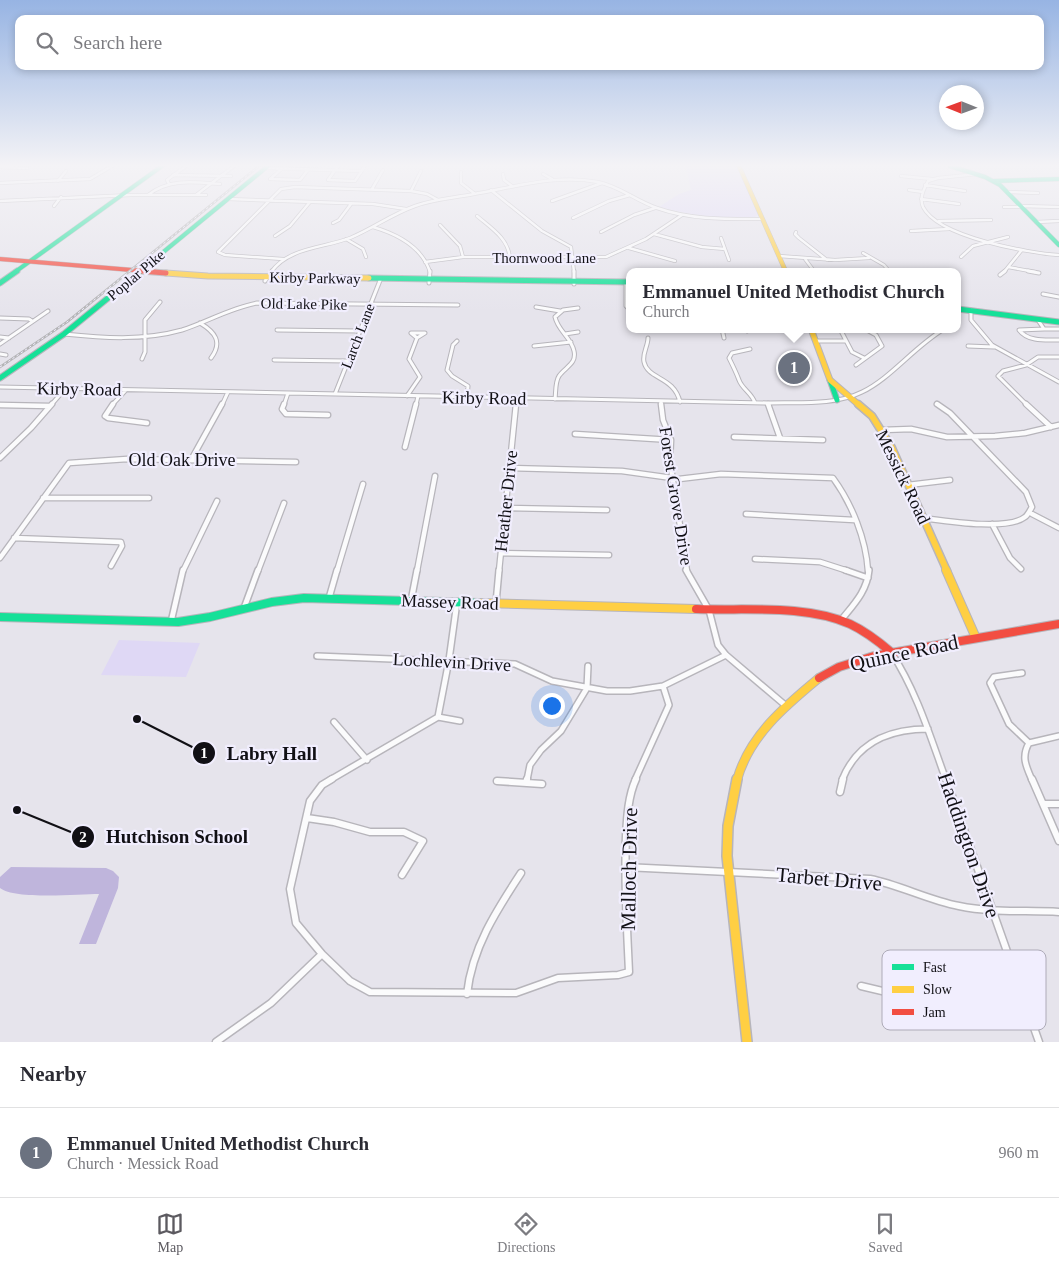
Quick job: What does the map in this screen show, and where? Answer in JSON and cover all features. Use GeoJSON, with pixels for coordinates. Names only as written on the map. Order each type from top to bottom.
{"type":"FeatureCollection","features":[{"type":"Feature","properties":{"kind":"main road"},"geometry":{"type":"LineString","coordinates":[[0,283],[95,215]]}},
{"type":"Feature","properties":{"kind":"main road","name":"Poplar Pike"},"geometry":{"type":"LineString","coordinates":[[0,378],[64,334],[209,215]]}},
{"type":"Feature","properties":{"kind":"main road"},"geometry":{"type":"LineString","coordinates":[[760,215],[784,268]]}},
{"type":"Feature","properties":{"kind":"main road"},"geometry":{"type":"LineString","coordinates":[[1029,215],[1059,245]]}},
{"type":"Feature","properties":{"kind":"main road","name":"Kirby Parkway"},"geometry":{"type":"LineString","coordinates":[[0,260],[205,279],[626,283]]}},
{"type":"Feature","properties":{"kind":"main road"},"geometry":{"type":"LineString","coordinates":[[961,308],[1059,322]]}},
{"type":"Feature","properties":{"kind":"main road","name":"Messick Road"},"geometry":{"type":"LineString","coordinates":[[813,333],[830,380],[868,412],[882,430],[976,638]]}},
{"type":"Feature","properties":{"kind":"main road"},"geometry":{"type":"LineString","coordinates":[[830,380],[837,400]]}},
{"type":"Feature","properties":{"kind":"main road","name":"Massey Road"},"geometry":{"type":"LineString","coordinates":[[0,617],[171,622],[205,618],[283,599],[328,598],[806,612],[842,619],[868,632],[891,652]]}},
{"type":"Feature","properties":{"kind":"main road","name":"Quince Road"},"geometry":{"type":"LineString","coordinates":[[747,1042],[727,872],[726,826],[736,777],[745,756],[761,729],[785,705],[830,670],[891,652],[1059,624]]}},
{"type":"Feature","properties":{"kind":"street"},"geometry":{"type":"LineString","coordinates":[[255,215],[218,252],[224,256],[283,259]]}},
{"type":"Feature","properties":{"kind":"street"},"geometry":{"type":"LineString","coordinates":[[275,236],[300,215]]}},
{"type":"Feature","properties":{"kind":"street"},"geometry":{"type":"LineString","coordinates":[[333,223],[343,215]]}},
{"type":"Feature","properties":{"kind":"street"},"geometry":{"type":"LineString","coordinates":[[266,279],[274,267],[283,259],[307,249],[346,239],[396,215]]}},
{"type":"Feature","properties":{"kind":"street"},"geometry":{"type":"LineString","coordinates":[[522,215],[542,231],[569,245],[573,251],[574,283]]}},
{"type":"Feature","properties":{"kind":"street"},"geometry":{"type":"LineString","coordinates":[[573,218],[580,215]]}},
{"type":"Feature","properties":{"kind":"street"},"geometry":{"type":"LineString","coordinates":[[602,232],[634,215]]}},
{"type":"Feature","properties":{"kind":"street"},"geometry":{"type":"LineString","coordinates":[[682,215],[717,219],[762,219]]}},
{"type":"Feature","properties":{"kind":"street","name":"Thornwood Lane"},"geometry":{"type":"LineString","coordinates":[[425,262],[462,257],[606,258],[630,248],[674,222],[682,215]]}},
{"type":"Feature","properties":{"kind":"street"},"geometry":{"type":"LineString","coordinates":[[931,215],[951,228],[989,242],[1021,251],[1059,254]]}},
{"type":"Feature","properties":{"kind":"street"},"geometry":{"type":"LineString","coordinates":[[478,216],[508,245],[510,258]]}},
{"type":"Feature","properties":{"kind":"street"},"geometry":{"type":"LineString","coordinates":[[938,221],[991,220]]}},
{"type":"Feature","properties":{"kind":"street"},"geometry":{"type":"LineString","coordinates":[[1036,222],[1059,221]]}},
{"type":"Feature","properties":{"kind":"street"},"geometry":{"type":"LineString","coordinates":[[440,225],[460,246],[462,257]]}},
{"type":"Feature","properties":{"kind":"street"},"geometry":{"type":"LineString","coordinates":[[373,227],[400,235],[425,262],[430,270],[429,281]]}},
{"type":"Feature","properties":{"kind":"street"},"geometry":{"type":"LineString","coordinates":[[911,231],[951,228]]}},
{"type":"Feature","properties":{"kind":"street"},"geometry":{"type":"LineString","coordinates":[[796,232],[795,235],[799,239],[814,248],[827,260]]}},
{"type":"Feature","properties":{"kind":"street"},"geometry":{"type":"LineString","coordinates":[[654,234],[702,247],[725,249]]}},
{"type":"Feature","properties":{"kind":"street"},"geometry":{"type":"LineString","coordinates":[[961,257],[973,246],[1008,237]]}},
{"type":"Feature","properties":{"kind":"street"},"geometry":{"type":"LineString","coordinates":[[721,238],[729,260]]}},
{"type":"Feature","properties":{"kind":"street"},"geometry":{"type":"LineString","coordinates":[[1052,238],[1059,238]]}},
{"type":"Feature","properties":{"kind":"street"},"geometry":{"type":"LineString","coordinates":[[346,239],[363,249],[366,257]]}},
{"type":"Feature","properties":{"kind":"street"},"geometry":{"type":"LineString","coordinates":[[630,248],[675,261]]}},
{"type":"Feature","properties":{"kind":"street"},"geometry":{"type":"LineString","coordinates":[[1000,274],[1021,251]]}},
{"type":"Feature","properties":{"kind":"street"},"geometry":{"type":"LineString","coordinates":[[864,253],[869,258],[884,264],[887,268]]}},
{"type":"Feature","properties":{"kind":"street"},"geometry":{"type":"LineString","coordinates":[[780,257],[848,261],[869,258]]}},
{"type":"Feature","properties":{"kind":"street"},"geometry":{"type":"LineString","coordinates":[[808,258],[813,268]]}},
{"type":"Feature","properties":{"kind":"street"},"geometry":{"type":"LineString","coordinates":[[1008,267],[1039,273]]}},
{"type":"Feature","properties":{"kind":"street","name":"Larch Lane"},"geometry":{"type":"LineString","coordinates":[[335,394],[380,280]]}},
{"type":"Feature","properties":{"kind":"street"},"geometry":{"type":"LineString","coordinates":[[1043,294],[1059,297]]}},
{"type":"Feature","properties":{"kind":"street"},"geometry":{"type":"LineString","coordinates":[[142,359],[145,353],[146,318],[160,302]]}},
{"type":"Feature","properties":{"kind":"street","name":"Old Lake Pike"},"geometry":{"type":"LineString","coordinates":[[64,334],[108,338],[145,337],[173,332],[200,323],[234,308],[257,303],[458,305]]}},
{"type":"Feature","properties":{"kind":"street"},"geometry":{"type":"LineString","coordinates":[[536,307],[560,311],[578,308]]}},
{"type":"Feature","properties":{"kind":"street"},"geometry":{"type":"LineString","coordinates":[[0,344],[48,310]]}},
{"type":"Feature","properties":{"kind":"street"},"geometry":{"type":"LineString","coordinates":[[971,310],[971,320],[985,339],[994,347],[1059,382]]}},
{"type":"Feature","properties":{"kind":"street"},"geometry":{"type":"LineString","coordinates":[[555,399],[558,378],[571,366],[575,359],[575,351],[571,342],[556,322],[556,316],[560,311]]}},
{"type":"Feature","properties":{"kind":"street"},"geometry":{"type":"LineString","coordinates":[[0,318],[29,319],[32,321]]}},
{"type":"Feature","properties":{"kind":"street"},"geometry":{"type":"LineString","coordinates":[[1038,320],[1044,329]]}},
{"type":"Feature","properties":{"kind":"street"},"geometry":{"type":"LineString","coordinates":[[200,323],[213,330],[217,336],[216,350],[211,358]]}},
{"type":"Feature","properties":{"kind":"street"},"geometry":{"type":"LineString","coordinates":[[1059,329],[1019,330],[1021,334],[1028,337],[1059,340]]}},
{"type":"Feature","properties":{"kind":"street"},"geometry":{"type":"LineString","coordinates":[[277,330],[359,331]]}},
{"type":"Feature","properties":{"kind":"street"},"geometry":{"type":"LineString","coordinates":[[565,334],[578,332]]}},
{"type":"Feature","properties":{"kind":"street"},"geometry":{"type":"LineString","coordinates":[[723,333],[724,338]]}},
{"type":"Feature","properties":{"kind":"street"},"geometry":{"type":"LineString","coordinates":[[841,333],[852,352],[864,358]]}},
{"type":"Feature","properties":{"kind":"street"},"geometry":{"type":"LineString","coordinates":[[856,365],[882,346],[881,340],[875,333]]}},
{"type":"Feature","properties":{"kind":"street","name":"Kirby Road"},"geometry":{"type":"LineString","coordinates":[[0,387],[768,404],[837,400],[850,397],[869,389],[937,333]]}},
{"type":"Feature","properties":{"kind":"street"},"geometry":{"type":"LineString","coordinates":[[0,337],[9,338]]}},
{"type":"Feature","properties":{"kind":"street"},"geometry":{"type":"LineString","coordinates":[[407,396],[420,377],[409,360],[417,338]]}},
{"type":"Feature","properties":{"kind":"street"},"geometry":{"type":"LineString","coordinates":[[648,338],[648,347],[644,358],[646,364],[650,370],[674,386],[678,392],[680,402]]}},
{"type":"Feature","properties":{"kind":"street"},"geometry":{"type":"LineString","coordinates":[[816,339],[844,340]]}},
{"type":"Feature","properties":{"kind":"street"},"geometry":{"type":"LineString","coordinates":[[457,341],[453,345],[447,370],[468,386],[467,397]]}},
{"type":"Feature","properties":{"kind":"street"},"geometry":{"type":"LineString","coordinates":[[534,346],[571,342]]}},
{"type":"Feature","properties":{"kind":"street"},"geometry":{"type":"LineString","coordinates":[[968,346],[994,347]]}},
{"type":"Feature","properties":{"kind":"street"},"geometry":{"type":"LineString","coordinates":[[750,349],[732,353],[729,358],[737,372],[739,382],[753,396],[755,403]]}},
{"type":"Feature","properties":{"kind":"street"},"geometry":{"type":"LineString","coordinates":[[0,354],[6,355]]}},
{"type":"Feature","properties":{"kind":"street"},"geometry":{"type":"LineString","coordinates":[[1051,427],[999,378],[998,374],[1002,371],[1026,365],[1038,357],[1059,357]]}},
{"type":"Feature","properties":{"kind":"street"},"geometry":{"type":"LineString","coordinates":[[274,360],[348,361]]}},
{"type":"Feature","properties":{"kind":"street"},"geometry":{"type":"LineString","coordinates":[[0,458],[31,428],[65,389]]}},
{"type":"Feature","properties":{"kind":"street"},"geometry":{"type":"LineString","coordinates":[[126,390],[107,410],[105,416],[134,423],[147,423]]}},
{"type":"Feature","properties":{"kind":"street"},"geometry":{"type":"LineString","coordinates":[[191,460],[228,392]]}},
{"type":"Feature","properties":{"kind":"street"},"geometry":{"type":"LineString","coordinates":[[288,394],[282,409],[286,414],[328,415]]}},
{"type":"Feature","properties":{"kind":"street"},"geometry":{"type":"LineString","coordinates":[[405,447],[418,396]]}},
{"type":"Feature","properties":{"kind":"street","name":"Heather Drive"},"geometry":{"type":"LineString","coordinates":[[496,604],[517,398]]}},
{"type":"Feature","properties":{"kind":"street","name":"Forest Grove Drive"},"geometry":{"type":"LineString","coordinates":[[661,402],[663,420],[670,440],[672,478],[686,570],[709,610],[718,645],[726,655],[785,705]]}},
{"type":"Feature","properties":{"kind":"street"},"geometry":{"type":"LineString","coordinates":[[768,404],[780,438]]}},
{"type":"Feature","properties":{"kind":"street"},"geometry":{"type":"LineString","coordinates":[[923,518],[992,524],[1015,523],[1024,520],[1032,514],[1033,506],[1029,495],[948,410],[937,404]]}},
{"type":"Feature","properties":{"kind":"street"},"geometry":{"type":"LineString","coordinates":[[0,406],[50,406]]}},
{"type":"Feature","properties":{"kind":"street"},"geometry":{"type":"LineString","coordinates":[[882,430],[911,429],[947,436],[998,436],[1020,434],[1059,425]]}},
{"type":"Feature","properties":{"kind":"street"},"geometry":{"type":"LineString","coordinates":[[575,434],[631,436],[670,440]]}},
{"type":"Feature","properties":{"kind":"street"},"geometry":{"type":"LineString","coordinates":[[734,438],[823,440]]}},
{"type":"Feature","properties":{"kind":"street","name":"Old Oak Drive"},"geometry":{"type":"LineString","coordinates":[[43,498],[68,464],[127,460],[296,462]]}},
{"type":"Feature","properties":{"kind":"street"},"geometry":{"type":"LineString","coordinates":[[509,468],[622,471],[650,477],[688,479],[721,474],[833,478],[846,498],[868,562],[868,578],[862,593],[842,619]]}},
{"type":"Feature","properties":{"kind":"street"},"geometry":{"type":"LineString","coordinates":[[411,601],[435,476]]}},
{"type":"Feature","properties":{"kind":"street"},"geometry":{"type":"LineString","coordinates":[[908,485],[950,480]]}},
{"type":"Feature","properties":{"kind":"street"},"geometry":{"type":"LineString","coordinates":[[328,598],[363,484]]}},
{"type":"Feature","properties":{"kind":"street"},"geometry":{"type":"LineString","coordinates":[[0,558],[43,498],[149,498]]}},
{"type":"Feature","properties":{"kind":"street"},"geometry":{"type":"LineString","coordinates":[[171,622],[183,570],[217,501]]}},
{"type":"Feature","properties":{"kind":"street"},"geometry":{"type":"LineString","coordinates":[[244,608],[284,503]]}},
{"type":"Feature","properties":{"kind":"street"},"geometry":{"type":"LineString","coordinates":[[506,508],[607,510]]}},
{"type":"Feature","properties":{"kind":"street"},"geometry":{"type":"LineString","coordinates":[[746,514],[854,520]]}},
{"type":"Feature","properties":{"kind":"street"},"geometry":{"type":"LineString","coordinates":[[1032,514],[1059,528]]}},
{"type":"Feature","properties":{"kind":"street"},"geometry":{"type":"LineString","coordinates":[[992,524],[1010,558],[1021,569]]}},
{"type":"Feature","properties":{"kind":"street"},"geometry":{"type":"LineString","coordinates":[[14,538],[121,542],[121,547],[111,566]]}},
{"type":"Feature","properties":{"kind":"street"},"geometry":{"type":"LineString","coordinates":[[501,553],[609,555]]}},
{"type":"Feature","properties":{"kind":"street"},"geometry":{"type":"LineString","coordinates":[[755,559],[820,562],[868,578]]}},
{"type":"Feature","properties":{"kind":"street"},"geometry":{"type":"LineString","coordinates":[[438,717],[449,660],[457,602]]}},
{"type":"Feature","properties":{"kind":"street","name":"Haddington Drive"},"geometry":{"type":"LineString","coordinates":[[891,652],[911,684],[1006,950]]}},
{"type":"Feature","properties":{"kind":"street","name":"Lochlevin Drive"},"geometry":{"type":"LineString","coordinates":[[317,656],[515,664],[552,681],[607,691],[630,691],[663,686],[726,655]]}},
{"type":"Feature","properties":{"kind":"street"},"geometry":{"type":"LineString","coordinates":[[526,783],[530,765],[541,750],[561,731],[587,688],[588,666]]}},
{"type":"Feature","properties":{"kind":"street"},"geometry":{"type":"LineString","coordinates":[[1022,673],[994,677],[990,683],[1009,724],[1029,743]]}},
{"type":"Feature","properties":{"kind":"street","name":"Malloch Drive"},"geometry":{"type":"LineString","coordinates":[[467,994],[516,993],[558,978],[618,975],[629,972],[625,867],[627,824],[632,788],[669,705],[663,686]]}},
{"type":"Feature","properties":{"kind":"street"},"geometry":{"type":"LineString","coordinates":[[460,721],[438,717],[322,785],[310,801],[290,889],[296,923],[322,954],[350,981],[370,992],[467,994],[468,975],[493,916],[521,873]]}},
{"type":"Feature","properties":{"kind":"street"},"geometry":{"type":"LineString","coordinates":[[334,722],[367,760]]}},
{"type":"Feature","properties":{"kind":"street"},"geometry":{"type":"LineString","coordinates":[[840,792],[841,780],[846,772],[860,754],[878,739],[896,731],[928,729]]}},
{"type":"Feature","properties":{"kind":"street"},"geometry":{"type":"LineString","coordinates":[[1059,736],[1029,743],[1024,752],[1024,762],[1059,841]]}},
{"type":"Feature","properties":{"kind":"street"},"geometry":{"type":"LineString","coordinates":[[497,781],[542,784]]}},
{"type":"Feature","properties":{"kind":"street"},"geometry":{"type":"LineString","coordinates":[[1043,804],[1059,804]]}},
{"type":"Feature","properties":{"kind":"street"},"geometry":{"type":"LineString","coordinates":[[307,818],[334,822],[370,832],[404,832],[423,840],[402,875]]}},
{"type":"Feature","properties":{"kind":"street","name":"Tarbet Drive"},"geometry":{"type":"LineString","coordinates":[[625,867],[870,879],[900,886],[956,906],[992,910],[1059,912]]}},
{"type":"Feature","properties":{"kind":"street"},"geometry":{"type":"LineString","coordinates":[[216,1042],[271,1003],[322,954]]}},
{"type":"Feature","properties":{"kind":"street"},"geometry":{"type":"LineString","coordinates":[[862,986],[882,991]]}},
{"type":"Feature","properties":{"kind":"street","name":"Haddington Drive"},"geometry":{"type":"LineString","coordinates":[[1035,1030],[1039,1042]]}},
{"type":"Feature","properties":{"kind":"shaded area"},"geometry":{"type":"Polygon","coordinates":[[[699,215],[758,215],[754,218],[699,215]]]}},
{"type":"Feature","properties":{"kind":"shaded area"},"geometry":{"type":"Polygon","coordinates":[[[119,640],[200,643],[186,677],[101,675],[119,640]]]}},
{"type":"Feature","properties":{"kind":"shaded area"},"geometry":{"type":"Polygon","coordinates":[[[11,867],[106,868],[113,871],[119,877],[118,888],[96,944],[79,944],[99,894],[33,895],[8,892],[0,888],[0,877],[11,867]]]}},
{"type":"Feature","properties":{"kind":"railway"},"geometry":{"type":"LineString","coordinates":[[0,367],[67,322],[199,215]]}},
{"type":"Feature","properties":{"kind":"traffic: fast"},"geometry":{"type":"LineString","coordinates":[[0,283],[95,215]]}},
{"type":"Feature","properties":{"kind":"traffic: fast"},"geometry":{"type":"LineString","coordinates":[[0,378],[64,334],[209,215]]}},
{"type":"Feature","properties":{"kind":"traffic: fast"},"geometry":{"type":"LineString","coordinates":[[1029,215],[1059,245]]}},
{"type":"Feature","properties":{"kind":"traffic: fast"},"geometry":{"type":"LineString","coordinates":[[369,278],[626,282]]}},
{"type":"Feature","properties":{"kind":"traffic: fast"},"geometry":{"type":"LineString","coordinates":[[961,309],[1059,322]]}},
{"type":"Feature","properties":{"kind":"traffic: fast"},"geometry":{"type":"LineString","coordinates":[[830,380],[837,400]]}},
{"type":"Feature","properties":{"kind":"traffic: fast"},"geometry":{"type":"LineString","coordinates":[[0,617],[178,622],[210,617],[272,602],[304,598],[479,603]]}},
{"type":"Feature","properties":{"kind":"traffic: slow"},"geometry":{"type":"LineString","coordinates":[[761,215],[784,268]]}},
{"type":"Feature","properties":{"kind":"traffic: slow"},"geometry":{"type":"LineString","coordinates":[[166,273],[208,276],[369,278]]}},
{"type":"Feature","properties":{"kind":"traffic: slow"},"geometry":{"type":"LineString","coordinates":[[812,333],[830,380],[872,416],[892,448],[976,638]]}},
{"type":"Feature","properties":{"kind":"traffic: slow"},"geometry":{"type":"LineString","coordinates":[[479,603],[696,609]]}},
{"type":"Feature","properties":{"kind":"traffic: slow"},"geometry":{"type":"LineString","coordinates":[[747,1042],[727,856],[728,826],[732,799],[738,775],[747,754],[760,734],[795,697],[819,678]]}},
{"type":"Feature","properties":{"kind":"traffic: jam"},"geometry":{"type":"LineString","coordinates":[[0,259],[166,273]]}},
{"type":"Feature","properties":{"kind":"traffic: jam"},"geometry":{"type":"LineString","coordinates":[[696,609],[805,613],[835,618],[863,631],[891,652]]}},
{"type":"Feature","properties":{"kind":"traffic: jam"},"geometry":{"type":"LineString","coordinates":[[819,678],[839,667],[874,656],[1059,624]]}},
{"type":"Feature","properties":{"kind":"place","name":"Emmanuel United Methodist Church"},"geometry":{"type":"Point","coordinates":[794,368]}},
{"type":"Feature","properties":{"kind":"place","name":"Labry Hall"},"geometry":{"type":"Point","coordinates":[137,719]}},
{"type":"Feature","properties":{"kind":"place","name":"Hutchison School"},"geometry":{"type":"Point","coordinates":[17,810]}}]}
